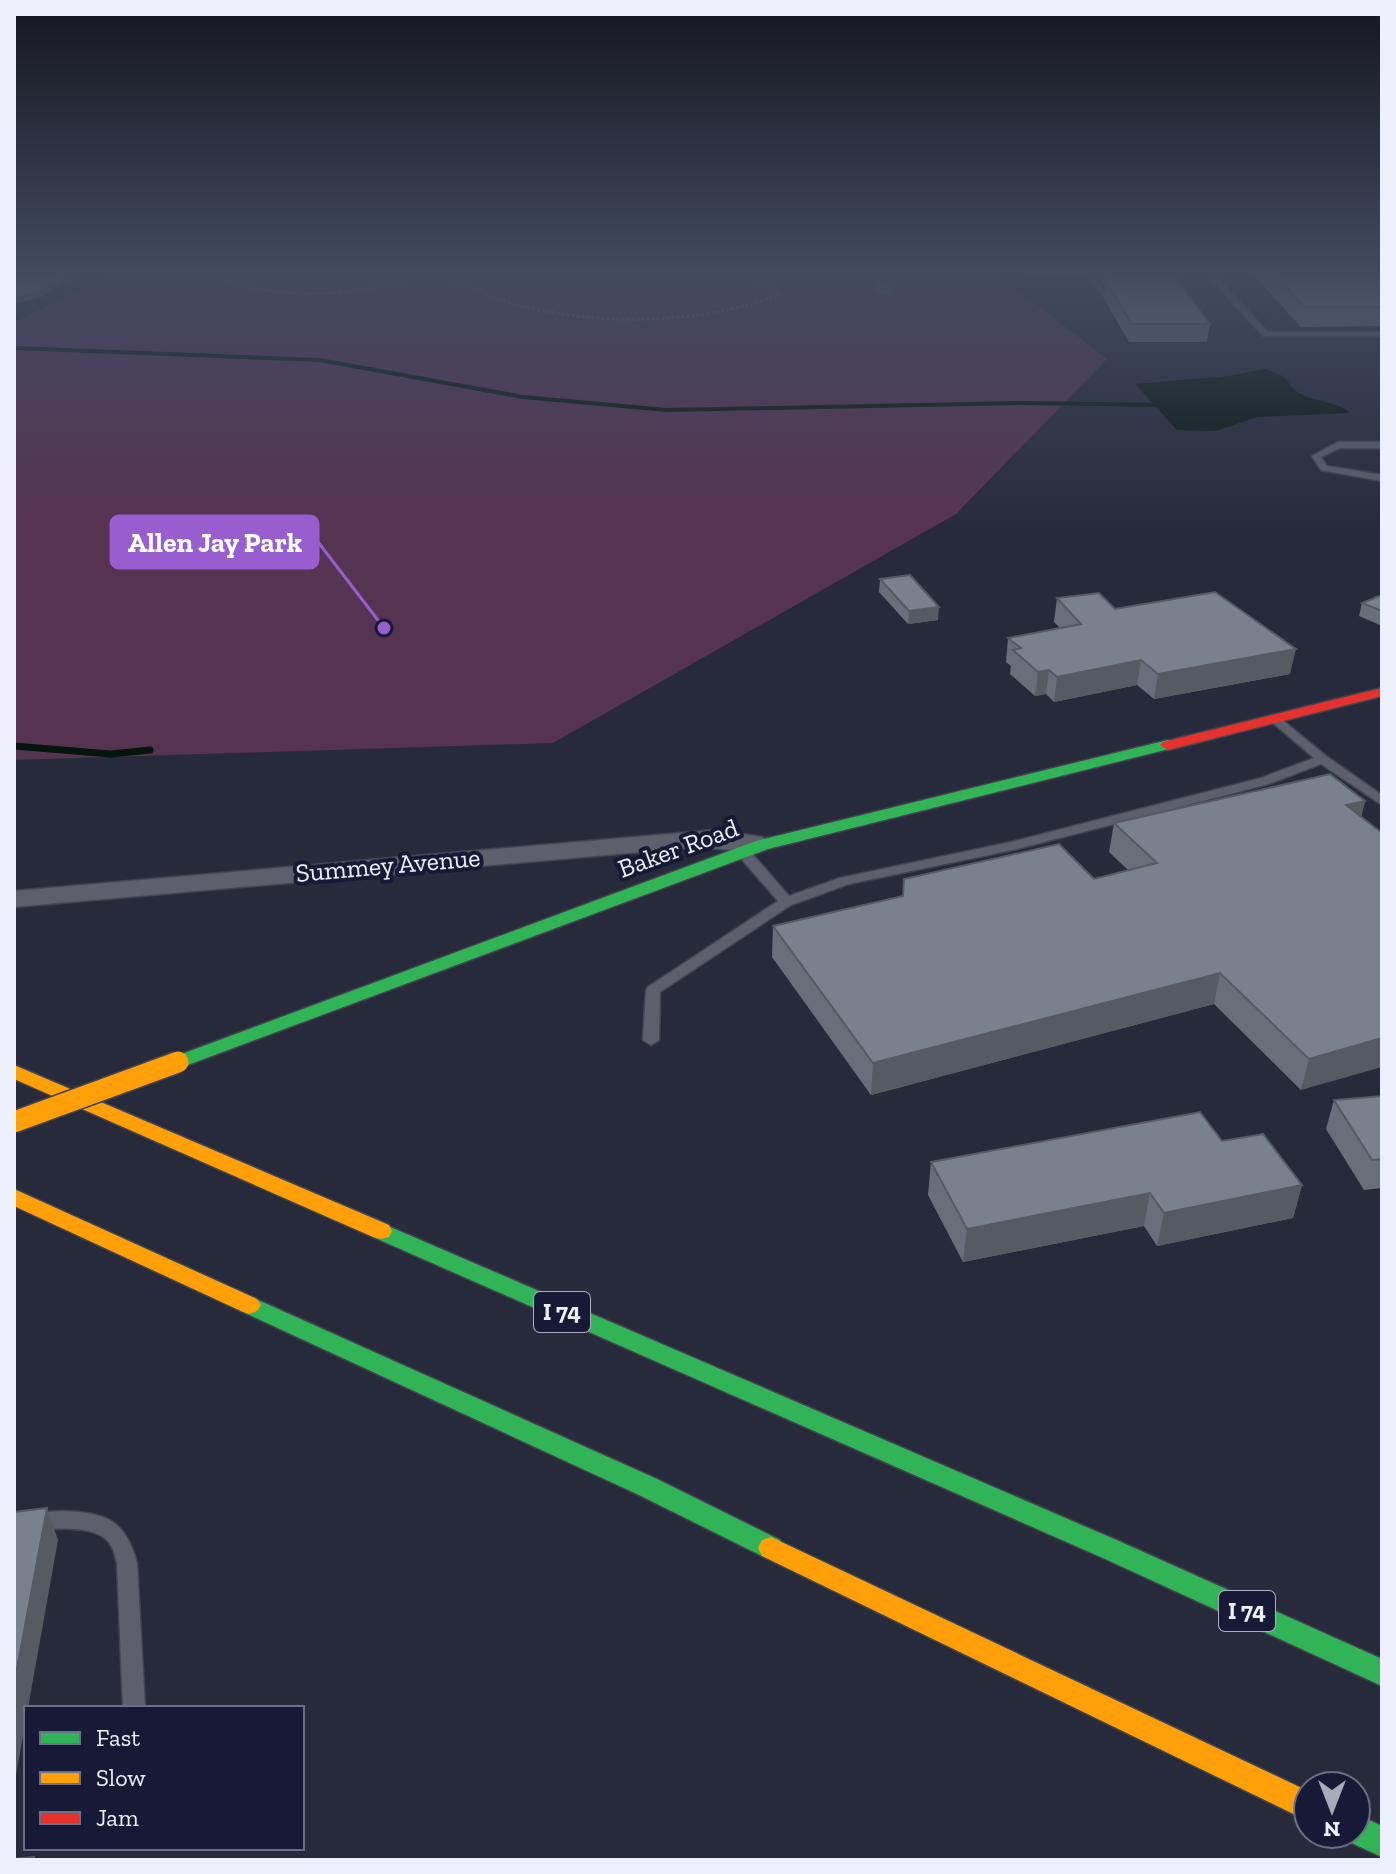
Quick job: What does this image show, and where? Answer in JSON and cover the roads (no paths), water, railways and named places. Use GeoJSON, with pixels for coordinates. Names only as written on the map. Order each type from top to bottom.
{"type":"FeatureCollection","features":[{"type":"Feature","properties":{"kind":"main road","name":"Baker Road"},"geometry":{"type":"LineString","coordinates":[[14,1122],[753,848],[1382,692]]}},
{"type":"Feature","properties":{"kind":"main road","name":"I 74"},"geometry":{"type":"LineString","coordinates":[[14,1071],[1100,1544],[1382,1673]]}},
{"type":"Feature","properties":{"kind":"main road"},"geometry":{"type":"LineString","coordinates":[[14,1197],[648,1487],[914,1619],[1071,1690],[1292,1798]]}},
{"type":"Feature","properties":{"kind":"street","name":"Summey Avenue"},"geometry":{"type":"LineString","coordinates":[[14,899],[686,840],[715,838],[753,848]]}},
{"type":"Feature","properties":{"kind":"lane"},"geometry":{"type":"LineString","coordinates":[[1382,445],[1338,445],[1316,456],[1318,462],[1334,471],[1382,478]]}},
{"type":"Feature","properties":{"kind":"lane"},"geometry":{"type":"LineString","coordinates":[[1276,720],[1322,759],[1382,801]]}},
{"type":"Feature","properties":{"kind":"lane"},"geometry":{"type":"LineString","coordinates":[[651,1040],[653,990],[786,902],[845,881],[1012,846],[1265,781],[1322,759]]}},
{"type":"Feature","properties":{"kind":"lane"},"geometry":{"type":"LineString","coordinates":[[753,848],[786,902]]}},
{"type":"Feature","properties":{"kind":"lane"},"geometry":{"type":"LineString","coordinates":[[14,1523],[85,1523],[111,1530],[122,1545],[127,1563],[134,1706]]}},
{"type":"Feature","properties":{"kind":"waterway"},"geometry":{"type":"LineString","coordinates":[[255,357],[320,360],[523,397],[667,410],[1022,403],[1165,405]]}},
{"type":"Feature","properties":{"kind":"waterway"},"geometry":{"type":"LineString","coordinates":[[14,746],[111,754],[150,750]]}},
{"type":"Feature","properties":{"kind":"place","name":"Allen Jay Park"},"geometry":{"type":"Point","coordinates":[384,628]}}]}
